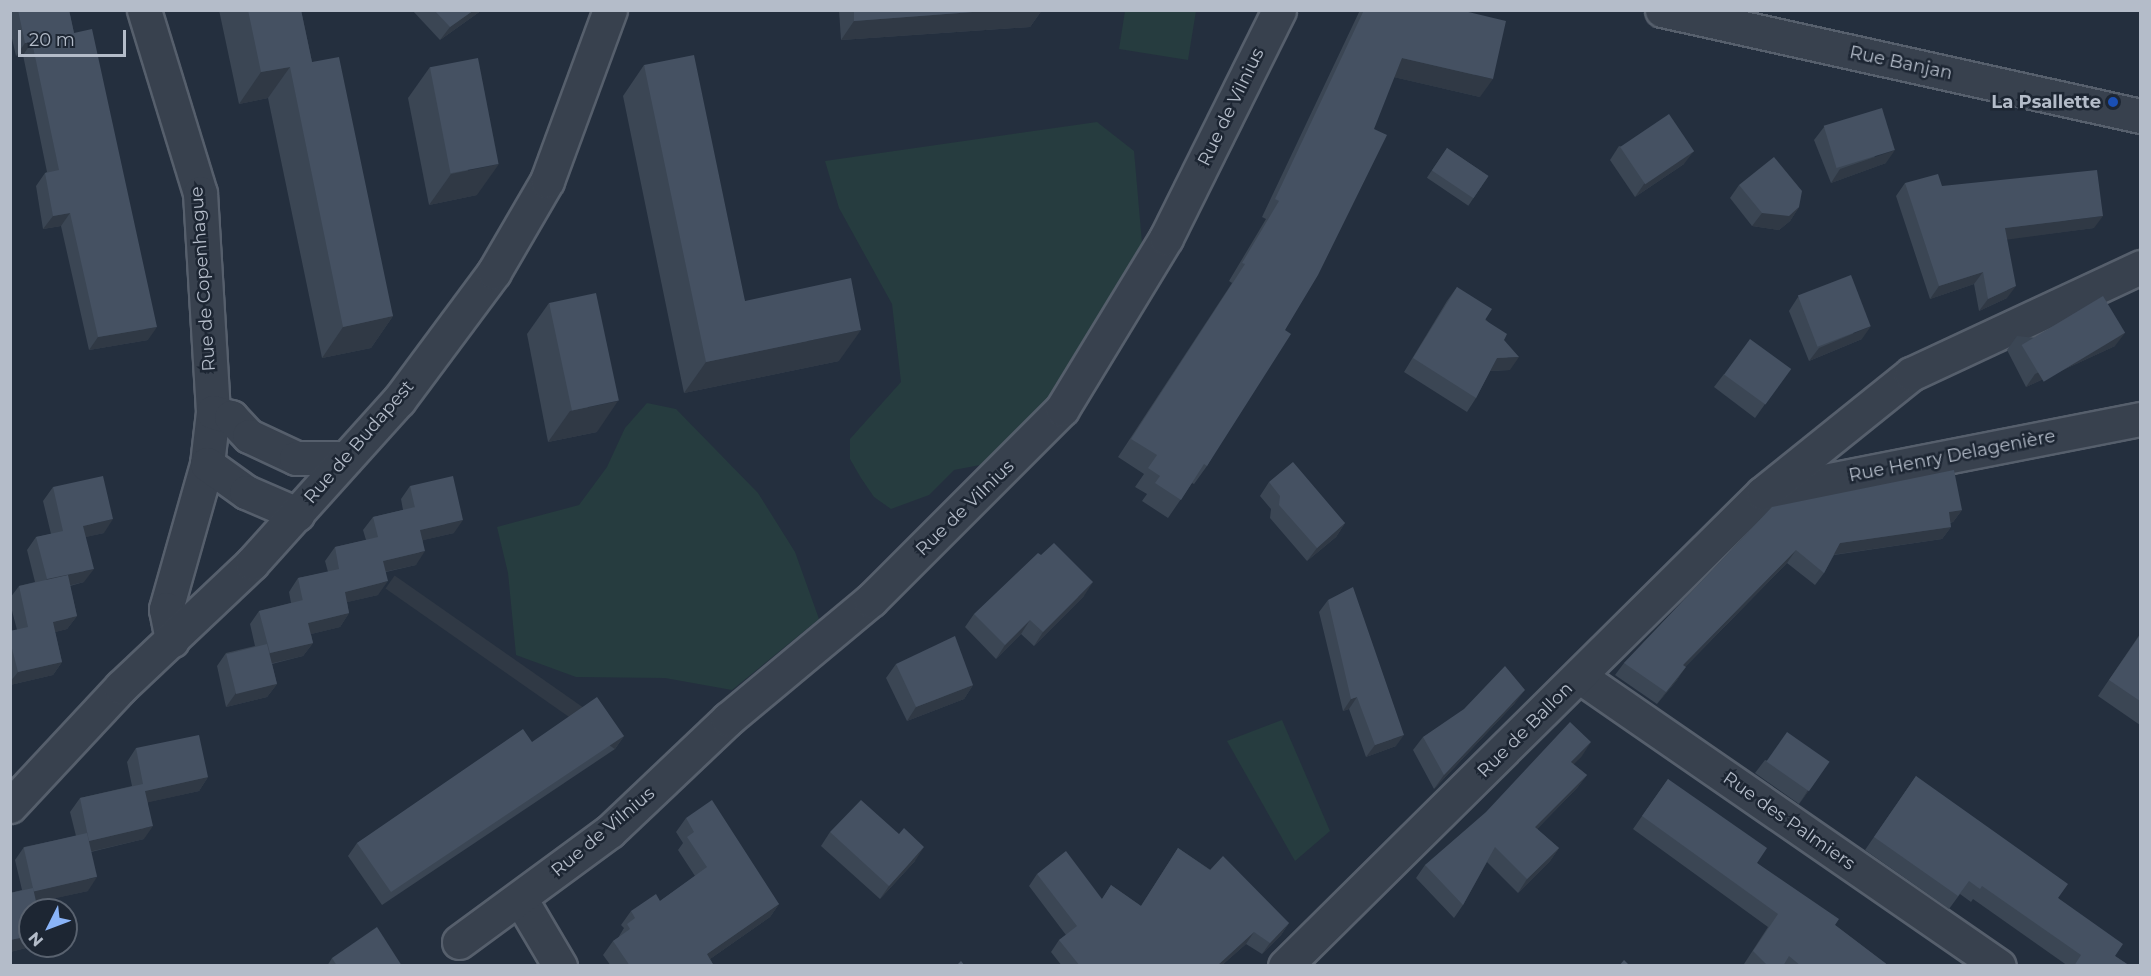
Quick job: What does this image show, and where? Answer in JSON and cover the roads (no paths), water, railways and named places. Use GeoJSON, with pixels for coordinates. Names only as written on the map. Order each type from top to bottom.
{"type":"FeatureCollection","features":[{"type":"Feature","properties":{"kind":"street","name":"Rue de Copenhague"},"geometry":{"type":"LineString","coordinates":[[144,10],[200,193],[213,412],[207,464],[166,609],[172,640]]}},
{"type":"Feature","properties":{"kind":"street","name":"Rue de Budapest"},"geometry":{"type":"LineString","coordinates":[[10,807],[121,687],[172,640],[297,514],[399,400],[494,272],[546,181],[610,10]]}},
{"type":"Feature","properties":{"kind":"street","name":"Rue de Vilnius"},"geometry":{"type":"LineString","coordinates":[[459,942],[520,900],[610,831],[728,719],[871,600],[1062,409],[1166,238],[1279,10]]}},
{"type":"Feature","properties":{"kind":"street","name":"Rue Banjan"},"geometry":{"type":"LineString","coordinates":[[1662,10],[2140,116]]}},
{"type":"Feature","properties":{"kind":"street","name":"Rue de Ballon"},"geometry":{"type":"LineString","coordinates":[[1285,966],[1763,493],[1911,374],[2140,267]]}},
{"type":"Feature","properties":{"kind":"street"},"geometry":{"type":"LineString","coordinates":[[213,412],[231,417],[249,436],[296,458],[346,458]]}},
{"type":"Feature","properties":{"kind":"street","name":"Rue Henry Delagenière"},"geometry":{"type":"LineString","coordinates":[[1763,493],[2140,419]]}},
{"type":"Feature","properties":{"kind":"street"},"geometry":{"type":"LineString","coordinates":[[207,464],[246,492],[297,514]]}},
{"type":"Feature","properties":{"kind":"street","name":"Rue des Palmiers"},"geometry":{"type":"LineString","coordinates":[[1579,676],[1999,966]]}},
{"type":"Feature","properties":{"kind":"street"},"geometry":{"type":"LineString","coordinates":[[520,900],[560,966]]}},
{"type":"Feature","properties":{"kind":"place","name":"La Psallette"},"geometry":{"type":"Point","coordinates":[2113,102]}}]}
